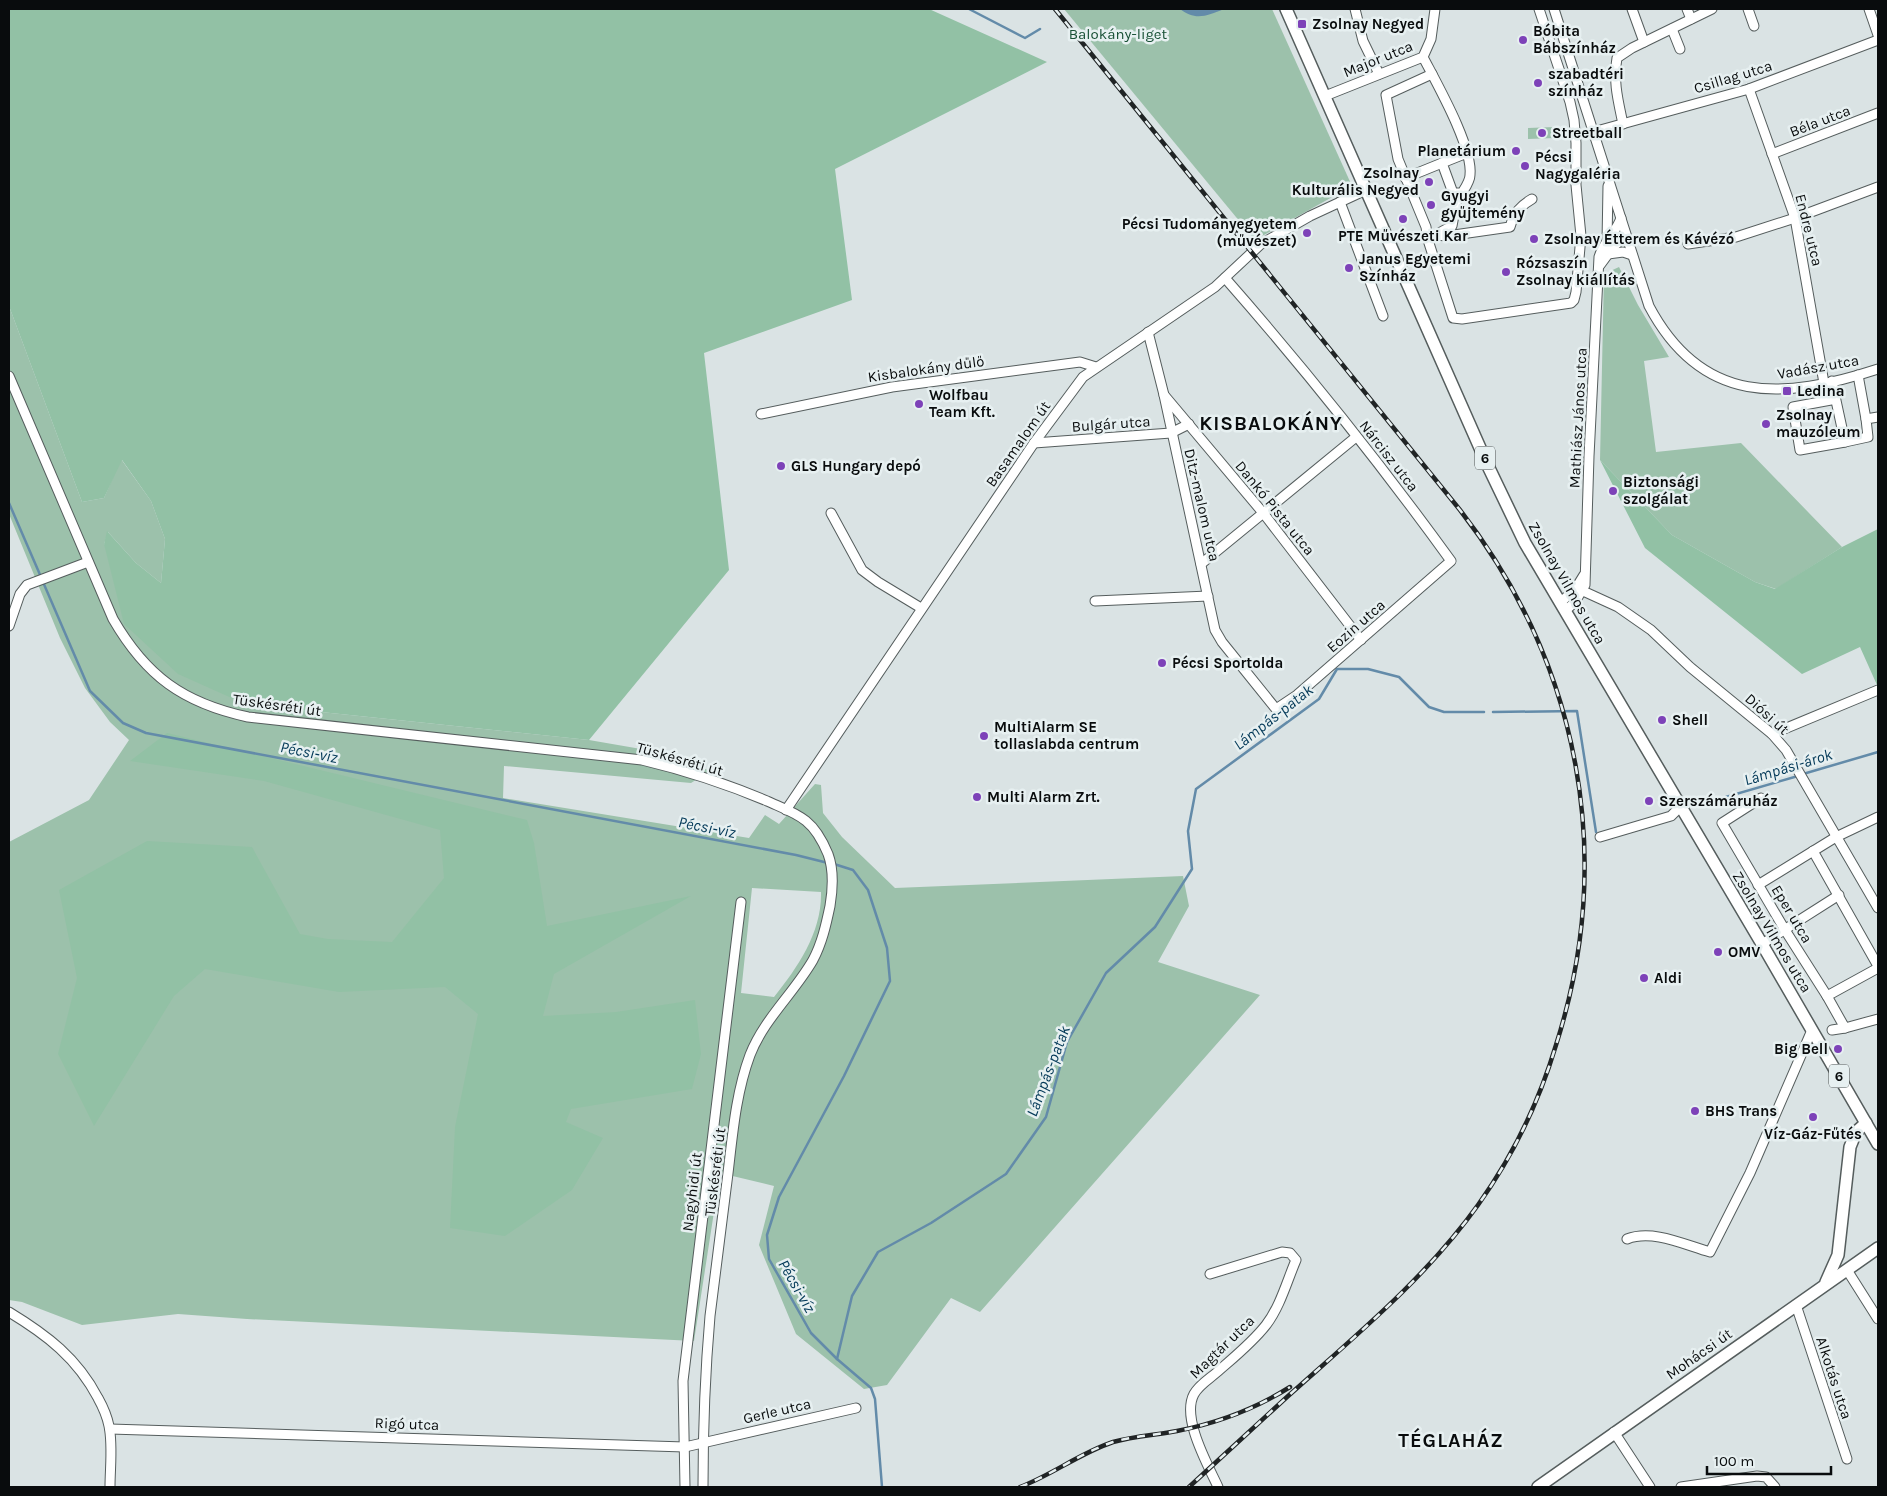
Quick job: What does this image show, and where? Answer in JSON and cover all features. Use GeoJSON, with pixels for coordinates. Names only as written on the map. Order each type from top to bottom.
{"type":"FeatureCollection","features":[{"type":"Feature","properties":{"kind":"main road","name":"Zsolnay Vilmos utca"},"geometry":{"type":"LineString","coordinates":[[1286,9],[1488,466],[1525,544],[1664,777],[1680,808],[1762,944],[1878,1144]]}},
{"type":"Feature","properties":{"kind":"main road"},"geometry":{"type":"LineString","coordinates":[[1824,1285],[1835,1263],[1840,1241],[1850,1147],[1856,1132],[1866,1123]]}},
{"type":"Feature","properties":{"kind":"main road"},"geometry":{"type":"LineString","coordinates":[[1840,1241],[1847,1256],[1858,1262]]}},
{"type":"Feature","properties":{"kind":"main road","name":"Mohácsi út"},"geometry":{"type":"LineString","coordinates":[[1538,1487],[1878,1248]]}},
{"type":"Feature","properties":{"kind":"street"},"geometry":{"type":"LineString","coordinates":[[1355,9],[1363,40],[1380,74]]}},
{"type":"Feature","properties":{"kind":"street","name":"Major utca"},"geometry":{"type":"LineString","coordinates":[[1325,96],[1423,57],[1431,39],[1435,9]]}},
{"type":"Feature","properties":{"kind":"street"},"geometry":{"type":"LineString","coordinates":[[1432,74],[1386,95],[1398,159],[1426,227],[1432,236],[1453,318],[1462,319],[1571,303],[1574,300],[1580,264],[1581,236],[1576,185],[1574,120],[1570,102],[1539,9]]}},
{"type":"Feature","properties":{"kind":"street","name":"Vadász utca"},"geometry":{"type":"LineString","coordinates":[[1554,9],[1649,306],[1657,322],[1681,353],[1707,372],[1734,384],[1764,389],[1797,388],[1878,369]]}},
{"type":"Feature","properties":{"kind":"street"},"geometry":{"type":"LineString","coordinates":[[1632,9],[1644,42]]}},
{"type":"Feature","properties":{"kind":"street"},"geometry":{"type":"LineString","coordinates":[[1687,9],[1691,19]]}},
{"type":"Feature","properties":{"kind":"street"},"geometry":{"type":"LineString","coordinates":[[1623,124],[1614,74],[1618,58],[1632,48],[1712,9]]}},
{"type":"Feature","properties":{"kind":"street"},"geometry":{"type":"LineString","coordinates":[[1748,9],[1754,26]]}},
{"type":"Feature","properties":{"kind":"street"},"geometry":{"type":"LineString","coordinates":[[1869,9],[1878,35]]}},
{"type":"Feature","properties":{"kind":"street"},"geometry":{"type":"LineString","coordinates":[[1672,29],[1680,49]]}},
{"type":"Feature","properties":{"kind":"street","name":"Csillag utca"},"geometry":{"type":"LineString","coordinates":[[1593,132],[1749,89],[1878,40]]}},
{"type":"Feature","properties":{"kind":"street"},"geometry":{"type":"LineString","coordinates":[[1423,57],[1458,128],[1467,153],[1470,176],[1462,193],[1453,193],[1442,163]]}},
{"type":"Feature","properties":{"kind":"street","name":"Endre utca"},"geometry":{"type":"LineString","coordinates":[[1749,89],[1794,218],[1828,382],[1835,396],[1846,442]]}},
{"type":"Feature","properties":{"kind":"street","name":"Béla utca"},"geometry":{"type":"LineString","coordinates":[[1772,154],[1878,113]]}},
{"type":"Feature","properties":{"kind":"street"},"geometry":{"type":"LineString","coordinates":[[1405,178],[1467,153]]}},
{"type":"Feature","properties":{"kind":"street","name":"Mathiász János utca"},"geometry":{"type":"LineString","coordinates":[[1606,242],[1608,181]]}},
{"type":"Feature","properties":{"kind":"street"},"geometry":{"type":"LineString","coordinates":[[1688,244],[1736,236],[1794,218],[1878,187]]}},
{"type":"Feature","properties":{"kind":"street","name":"Basamalom út"},"geometry":{"type":"LineString","coordinates":[[786,810],[1034,443],[1083,377],[1206,294],[1261,244],[1310,216],[1366,190]]}},
{"type":"Feature","properties":{"kind":"street"},"geometry":{"type":"LineString","coordinates":[[1432,236],[1452,226],[1458,194]]}},
{"type":"Feature","properties":{"kind":"street"},"geometry":{"type":"LineString","coordinates":[[1432,236],[1447,236],[1510,227],[1513,216],[1532,199]]}},
{"type":"Feature","properties":{"kind":"street"},"geometry":{"type":"LineString","coordinates":[[1340,202],[1383,316]]}},
{"type":"Feature","properties":{"kind":"street","name":"Mathiász János utca"},"geometry":{"type":"LineString","coordinates":[[1583,591],[1586,585],[1588,456],[1598,267],[1601,252],[1621,218]]}},
{"type":"Feature","properties":{"kind":"street"},"geometry":{"type":"LineString","coordinates":[[1598,267],[1626,236]]}},
{"type":"Feature","properties":{"kind":"street"},"geometry":{"type":"LineString","coordinates":[[1608,254],[1623,252],[1632,255]]}},
{"type":"Feature","properties":{"kind":"street","name":"Nárcisz utca"},"geometry":{"type":"LineString","coordinates":[[1225,278],[1282,343],[1451,561]]}},
{"type":"Feature","properties":{"kind":"street","name":"Ditz-malom utca"},"geometry":{"type":"LineString","coordinates":[[1148,332],[1202,564],[1215,630],[1222,642],[1276,709]]}},
{"type":"Feature","properties":{"kind":"street","name":"Kisbalokány dűlő"},"geometry":{"type":"LineString","coordinates":[[761,414],[892,386],[1080,362],[1096,367]]}},
{"type":"Feature","properties":{"kind":"street"},"geometry":{"type":"LineString","coordinates":[[1835,396],[1831,400],[1793,408],[1800,450],[1868,437],[1858,375]]}},
{"type":"Feature","properties":{"kind":"street","name":"Tüskésréti út"},"geometry":{"type":"LineString","coordinates":[[9,376],[113,619],[133,650],[146,665],[183,694],[212,708],[239,715],[642,760],[746,793],[786,810],[811,825],[821,839],[829,856],[832,873],[827,923],[820,944],[804,975],[769,1021],[756,1042],[738,1098],[710,1317],[703,1442],[703,1487]]}},
{"type":"Feature","properties":{"kind":"street","name":"Dankó Pista utca"},"geometry":{"type":"LineString","coordinates":[[1164,395],[1264,514],[1361,640]]}},
{"type":"Feature","properties":{"kind":"street"},"geometry":{"type":"LineString","coordinates":[[1866,419],[1878,417]]}},
{"type":"Feature","properties":{"kind":"street","name":"Bulgár utca"},"geometry":{"type":"LineString","coordinates":[[1034,443],[1171,434],[1189,424]]}},
{"type":"Feature","properties":{"kind":"street"},"geometry":{"type":"LineString","coordinates":[[1202,564],[1356,437]]}},
{"type":"Feature","properties":{"kind":"street"},"geometry":{"type":"LineString","coordinates":[[831,513],[862,570],[878,582],[922,608]]}},
{"type":"Feature","properties":{"kind":"street","name":"Eozin utca"},"geometry":{"type":"LineString","coordinates":[[1276,709],[1296,695],[1451,561]]}},
{"type":"Feature","properties":{"kind":"street"},"geometry":{"type":"LineString","coordinates":[[9,626],[24,588],[41,579],[88,562]]}},
{"type":"Feature","properties":{"kind":"street"},"geometry":{"type":"LineString","coordinates":[[1563,607],[1580,584],[1586,571]]}},
{"type":"Feature","properties":{"kind":"street"},"geometry":{"type":"LineString","coordinates":[[1563,607],[1576,602],[1583,591]]}},
{"type":"Feature","properties":{"kind":"street","name":"Diósi út"},"geometry":{"type":"LineString","coordinates":[[1583,591],[1618,607],[1651,630],[1690,667],[1772,734],[1786,750],[1878,908]]}},
{"type":"Feature","properties":{"kind":"street"},"geometry":{"type":"LineString","coordinates":[[1095,600],[1208,596]]}},
{"type":"Feature","properties":{"kind":"street"},"geometry":{"type":"LineString","coordinates":[[1772,734],[1878,690]]}},
{"type":"Feature","properties":{"kind":"street","name":"Eper utca"},"geometry":{"type":"LineString","coordinates":[[1761,798],[1722,823],[1845,1028]]}},
{"type":"Feature","properties":{"kind":"street"},"geometry":{"type":"LineString","coordinates":[[1600,836],[1671,816],[1680,808]]}},
{"type":"Feature","properties":{"kind":"street"},"geometry":{"type":"LineString","coordinates":[[1758,884],[1836,837],[1878,817]]}},
{"type":"Feature","properties":{"kind":"street"},"geometry":{"type":"LineString","coordinates":[[1813,851],[1878,967],[1827,996]]}},
{"type":"Feature","properties":{"kind":"street"},"geometry":{"type":"LineString","coordinates":[[1762,944],[1839,896]]}},
{"type":"Feature","properties":{"kind":"street","name":"Nagyhidi út"},"geometry":{"type":"LineString","coordinates":[[685,1487],[683,1382],[741,902]]}},
{"type":"Feature","properties":{"kind":"street"},"geometry":{"type":"LineString","coordinates":[[1832,1030],[1878,1019]]}},
{"type":"Feature","properties":{"kind":"street"},"geometry":{"type":"LineString","coordinates":[[1627,1239],[1638,1236],[1651,1236],[1710,1252],[1750,1173],[1812,1030]]}},
{"type":"Feature","properties":{"kind":"street","name":"Magtár utca"},"geometry":{"type":"LineString","coordinates":[[1210,1274],[1282,1252],[1290,1253],[1296,1260],[1267,1324],[1242,1350],[1198,1388],[1192,1399],[1191,1414],[1193,1428],[1218,1487]]}},
{"type":"Feature","properties":{"kind":"street"},"geometry":{"type":"LineString","coordinates":[[1847,1270],[1878,1319]]}},
{"type":"Feature","properties":{"kind":"street","name":"Alkotás utca"},"geometry":{"type":"LineString","coordinates":[[1796,1305],[1847,1459]]}},
{"type":"Feature","properties":{"kind":"street"},"geometry":{"type":"LineString","coordinates":[[9,1312],[40,1332],[66,1354],[86,1376],[105,1412],[110,1429],[110,1487]]}},
{"type":"Feature","properties":{"kind":"street","name":"Gerle utca"},"geometry":{"type":"LineString","coordinates":[[703,1442],[856,1408]]}},
{"type":"Feature","properties":{"kind":"street","name":"Rigó utca"},"geometry":{"type":"LineString","coordinates":[[110,1429],[684,1446],[703,1442]]}},
{"type":"Feature","properties":{"kind":"street"},"geometry":{"type":"LineString","coordinates":[[1614,1432],[1650,1487]]}},
{"type":"Feature","properties":{"kind":"street"},"geometry":{"type":"LineString","coordinates":[[1681,1487],[1758,1476],[1766,1477],[1775,1487]]}},
{"type":"Feature","properties":{"kind":"green space"},"geometry":{"type":"Polygon","coordinates":[[[9,9],[929,9],[1047,62],[835,169],[852,300],[704,353],[729,570],[589,740],[245,704],[178,674],[124,624],[104,544],[107,531],[136,563],[161,583],[165,539],[151,501],[122,460],[104,498],[82,502],[9,306],[9,9]]]}},
{"type":"Feature","properties":{"kind":"green space","name":"Balokány-liget"},"geometry":{"type":"Polygon","coordinates":[[[1064,9],[1272,9],[1352,186],[1255,240],[1064,9]]]}},
{"type":"Feature","properties":{"kind":"green space","name":"Streetball"},"geometry":{"type":"Polygon","coordinates":[[[1555,127],[1555,138],[1528,139],[1528,128],[1555,127]]]}},
{"type":"Feature","properties":{"kind":"green space"},"geometry":{"type":"Polygon","coordinates":[[[1619,267],[1638,305],[1669,357],[1644,361],[1656,452],[1741,443],[1842,547],[1776,589],[1755,582],[1672,535],[1600,460],[1604,274],[1619,267]]]}},
{"type":"Feature","properties":{"kind":"green space"},"geometry":{"type":"Polygon","coordinates":[[[9,306],[82,502],[104,498],[121,459],[151,501],[165,539],[161,583],[136,563],[108,532],[104,544],[245,704],[589,740],[670,754],[710,771],[691,783],[504,766],[503,798],[749,838],[765,815],[779,824],[815,784],[821,785],[823,813],[842,837],[895,888],[1183,876],[1189,906],[1158,962],[1260,995],[980,1312],[951,1298],[887,1385],[864,1389],[796,1334],[759,1245],[774,1186],[720,1173],[694,1341],[178,1314],[82,1325],[22,1302],[9,1300],[9,842],[89,800],[129,740],[110,722],[85,688],[60,638],[9,514],[9,306]],[[752,888],[741,993],[774,997],[792,974],[813,935],[820,907],[821,892],[752,888]]]}},
{"type":"Feature","properties":{"kind":"green space"},"geometry":{"type":"Polygon","coordinates":[[[1600,460],[1672,535],[1755,582],[1775,589],[1842,547],[1878,529],[1878,684],[1860,647],[1802,674],[1645,548],[1600,460]]]}},
{"type":"Feature","properties":{"kind":"green space"},"geometry":{"type":"Polygon","coordinates":[[[167,733],[527,820],[534,843],[547,926],[691,896],[554,974],[543,1016],[616,1012],[695,1000],[701,1054],[692,1089],[571,1109],[566,1122],[603,1138],[572,1190],[505,1236],[450,1228],[455,1127],[478,1014],[445,987],[339,992],[205,969],[174,996],[94,1126],[58,1054],[77,978],[59,890],[147,841],[252,847],[300,934],[328,939],[392,942],[444,878],[440,830],[264,781],[130,761],[167,733]]]}},
{"type":"Feature","properties":{"kind":"water"},"geometry":{"type":"Polygon","coordinates":[[[1180,9],[1224,9],[1212,14],[1196,16],[1180,9]]]}},
{"type":"Feature","properties":{"kind":"waterway"},"geometry":{"type":"LineString","coordinates":[[969,9],[1025,38],[1040,29]]}},
{"type":"Feature","properties":{"kind":"waterway","name":"Pécsi-víz"},"geometry":{"type":"LineString","coordinates":[[9,503],[41,577]]}},
{"type":"Feature","properties":{"kind":"waterway","name":"Pécsi-víz"},"geometry":{"type":"LineString","coordinates":[[43,582],[90,691],[123,723],[146,733],[796,855],[828,863]]}},
{"type":"Feature","properties":{"kind":"waterway","name":"Lámpás-patak"},"geometry":{"type":"LineString","coordinates":[[837,1359],[852,1296],[878,1252],[931,1223],[1006,1174],[1046,1117],[1067,1042],[1106,973],[1155,927],[1192,869],[1188,831],[1196,789],[1319,699],[1337,669],[1368,669],[1399,677],[1429,707],[1444,712],[1484,712]]}},
{"type":"Feature","properties":{"kind":"waterway","name":"Lámpás-patak"},"geometry":{"type":"LineString","coordinates":[[1493,712],[1577,711],[1596,832]]}},
{"type":"Feature","properties":{"kind":"waterway","name":"Lámpási-árok"},"geometry":{"type":"LineString","coordinates":[[1803,774],[1878,752]]}},
{"type":"Feature","properties":{"kind":"waterway","name":"Lámpási-árok"},"geometry":{"type":"LineString","coordinates":[[1705,803],[1798,776]]}},
{"type":"Feature","properties":{"kind":"waterway","name":"Pécsi-víz"},"geometry":{"type":"LineString","coordinates":[[834,864],[853,870],[868,890],[887,948],[890,981],[844,1076],[779,1197],[767,1235],[769,1259],[811,1333],[837,1359],[871,1388],[875,1399],[882,1487]]}},
{"type":"Feature","properties":{"kind":"railway"},"geometry":{"type":"LineString","coordinates":[[1055,9],[1460,510],[1501,570],[1534,633],[1559,698],[1575,765],[1584,834],[1583,904],[1574,974],[1556,1045],[1542,1087],[1524,1128],[1503,1167],[1478,1205],[1457,1232],[1412,1282],[1189,1487]]}},
{"type":"Feature","properties":{"kind":"railway"},"geometry":{"type":"LineString","coordinates":[[1020,1487],[1113,1442],[1207,1424],[1250,1408],[1290,1387]]}},
{"type":"Feature","properties":{"kind":"place","name":"Zsolnay Negyed"},"geometry":{"type":"Point","coordinates":[1302,24]}},
{"type":"Feature","properties":{"kind":"place","name":"Bóbita Bábszínház"},"geometry":{"type":"Point","coordinates":[1523,40]}},
{"type":"Feature","properties":{"kind":"place","name":"szabadtéri színház"},"geometry":{"type":"Point","coordinates":[1538,83]}},
{"type":"Feature","properties":{"kind":"place","name":"Streetball"},"geometry":{"type":"Point","coordinates":[1542,133]}},
{"type":"Feature","properties":{"kind":"place","name":"Planetárium"},"geometry":{"type":"Point","coordinates":[1516,151]}},
{"type":"Feature","properties":{"kind":"place","name":"Pécsi Nagygaléria"},"geometry":{"type":"Point","coordinates":[1525,166]}},
{"type":"Feature","properties":{"kind":"place","name":"Zsolnay Kulturális Negyed"},"geometry":{"type":"Point","coordinates":[1429,182]}},
{"type":"Feature","properties":{"kind":"place","name":"Gyugyi gyűjtemény"},"geometry":{"type":"Point","coordinates":[1431,205]}},
{"type":"Feature","properties":{"kind":"place","name":"PTE Művészeti Kar"},"geometry":{"type":"Point","coordinates":[1403,219]}},
{"type":"Feature","properties":{"kind":"place","name":"Pécsi Tudományegyetem (művészet)"},"geometry":{"type":"Point","coordinates":[1307,233]}},
{"type":"Feature","properties":{"kind":"place","name":"Zsolnay Étterem és Kávézó"},"geometry":{"type":"Point","coordinates":[1534,239]}},
{"type":"Feature","properties":{"kind":"place","name":"Janus Egyetemi Színház"},"geometry":{"type":"Point","coordinates":[1349,268]}},
{"type":"Feature","properties":{"kind":"place","name":"Rózsaszín Zsolnay kiállítás"},"geometry":{"type":"Point","coordinates":[1506,272]}},
{"type":"Feature","properties":{"kind":"place","name":"Ledina"},"geometry":{"type":"Point","coordinates":[1787,391]}},
{"type":"Feature","properties":{"kind":"place","name":"Wolfbau Team Kft."},"geometry":{"type":"Point","coordinates":[919,404]}},
{"type":"Feature","properties":{"kind":"place","name":"Zsolnay mauzóleum"},"geometry":{"type":"Point","coordinates":[1766,424]}},
{"type":"Feature","properties":{"kind":"place","name":"GLS Hungary depó"},"geometry":{"type":"Point","coordinates":[781,466]}},
{"type":"Feature","properties":{"kind":"place","name":"Biztonsági szolgálat"},"geometry":{"type":"Point","coordinates":[1613,491]}},
{"type":"Feature","properties":{"kind":"place","name":"Pécsi Sportolda"},"geometry":{"type":"Point","coordinates":[1162,663]}},
{"type":"Feature","properties":{"kind":"place","name":"Shell"},"geometry":{"type":"Point","coordinates":[1662,720]}},
{"type":"Feature","properties":{"kind":"place","name":"MultiAlarm SE tollaslabda centrum"},"geometry":{"type":"Point","coordinates":[984,736]}},
{"type":"Feature","properties":{"kind":"place","name":"Multi Alarm Zrt."},"geometry":{"type":"Point","coordinates":[977,797]}},
{"type":"Feature","properties":{"kind":"place","name":"Szerszámáruház"},"geometry":{"type":"Point","coordinates":[1649,801]}},
{"type":"Feature","properties":{"kind":"place","name":"OMV"},"geometry":{"type":"Point","coordinates":[1718,952]}},
{"type":"Feature","properties":{"kind":"place","name":"Aldi"},"geometry":{"type":"Point","coordinates":[1644,978]}},
{"type":"Feature","properties":{"kind":"place","name":"Big Bell"},"geometry":{"type":"Point","coordinates":[1838,1049]}},
{"type":"Feature","properties":{"kind":"place","name":"BHS Trans"},"geometry":{"type":"Point","coordinates":[1695,1111]}},
{"type":"Feature","properties":{"kind":"place","name":"Víz-Gáz-Fűtés"},"geometry":{"type":"Point","coordinates":[1813,1117]}},
{"type":"Feature","properties":{"kind":"district","name":"KISBALOKÁNY"},"geometry":{"type":"Point","coordinates":[1271,423]}},
{"type":"Feature","properties":{"kind":"district","name":"TÉGLAHÁZ"},"geometry":{"type":"Point","coordinates":[1451,1440]}}]}
